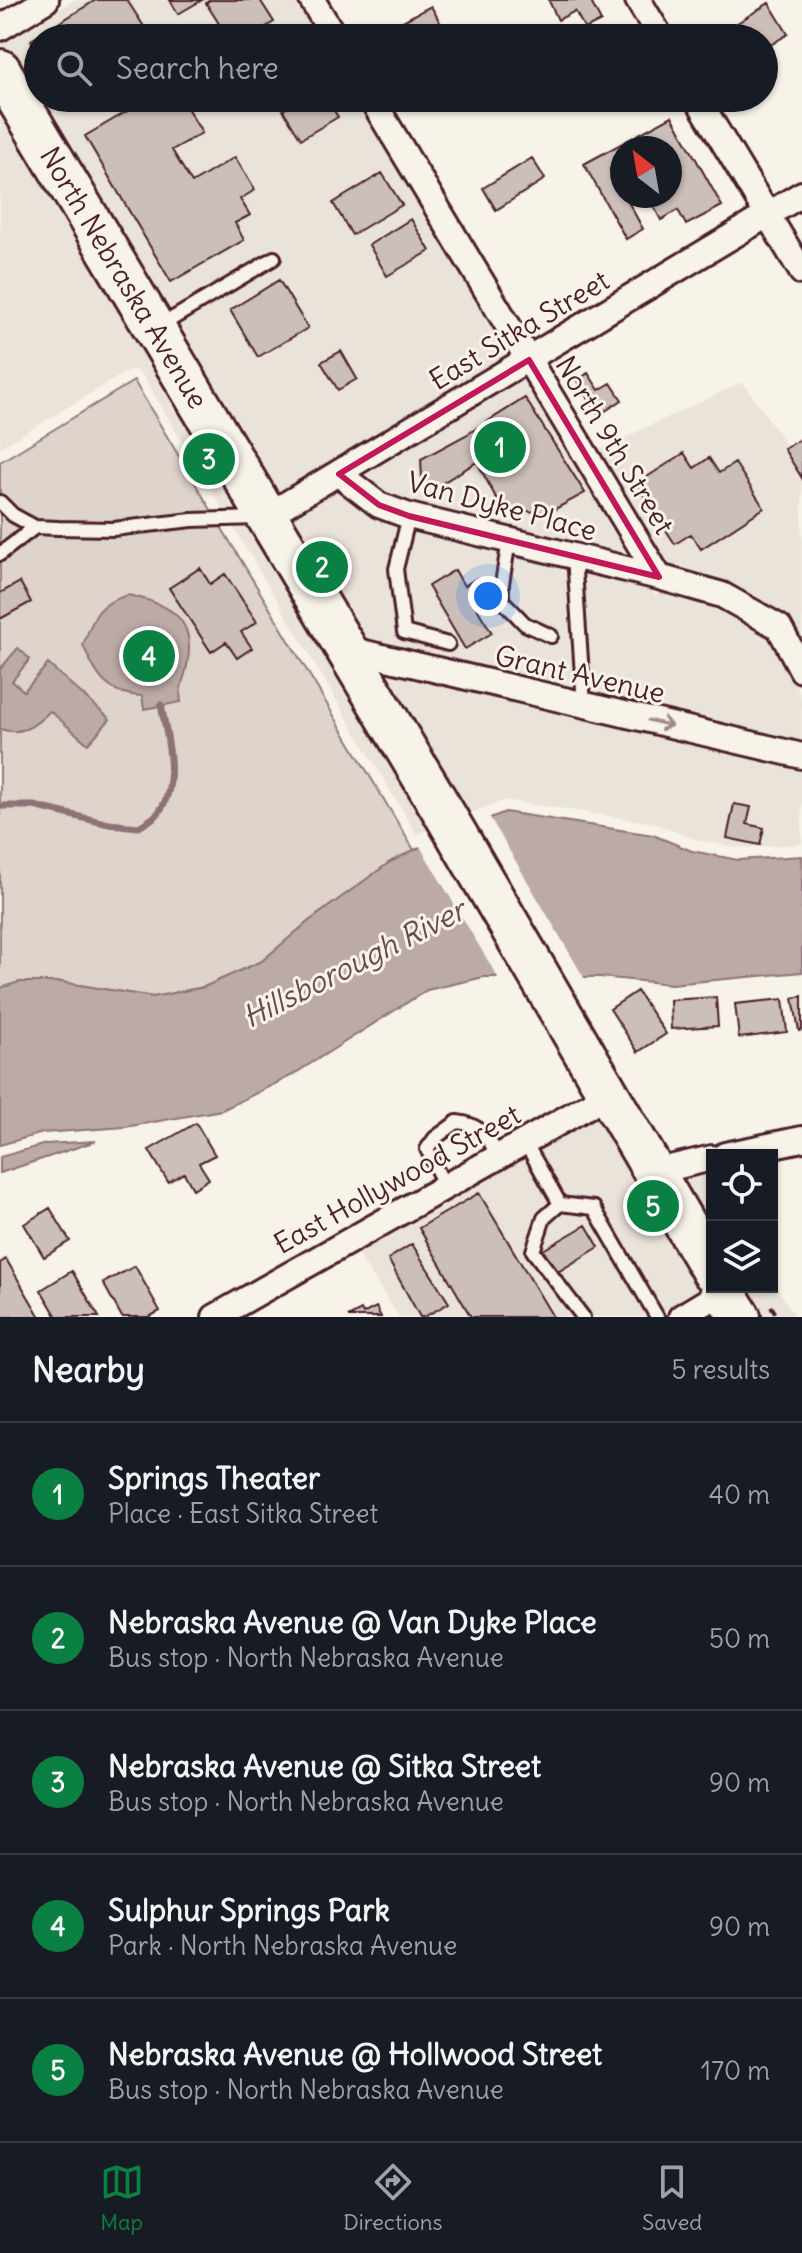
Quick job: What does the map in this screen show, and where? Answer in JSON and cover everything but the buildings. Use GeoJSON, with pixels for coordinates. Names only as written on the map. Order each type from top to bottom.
{"type":"FeatureCollection","features":[{"type":"Feature","properties":{"kind":"main road","name":"North Nebraska Avenue"},"geometry":{"type":"LineString","coordinates":[[0,70],[24,111]]}},
{"type":"Feature","properties":{"kind":"main road","name":"North Nebraska Avenue"},"geometry":{"type":"LineString","coordinates":[[25,112],[434,796],[706,1262]]}},
{"type":"Feature","properties":{"kind":"street"},"geometry":{"type":"LineString","coordinates":[[0,28],[46,0]]}},
{"type":"Feature","properties":{"kind":"street"},"geometry":{"type":"LineString","coordinates":[[312,0],[327,24]]}},
{"type":"Feature","properties":{"kind":"street"},"geometry":{"type":"LineString","coordinates":[[638,0],[653,24]]}},
{"type":"Feature","properties":{"kind":"street","name":"North 9th Street"},"geometry":{"type":"LineString","coordinates":[[379,112],[659,577]]}},
{"type":"Feature","properties":{"kind":"street"},"geometry":{"type":"LineString","coordinates":[[705,112],[802,272]]}},
{"type":"Feature","properties":{"kind":"street","name":"East Sitka Street"},"geometry":{"type":"LineString","coordinates":[[265,517],[802,194]]}},
{"type":"Feature","properties":{"kind":"street","name":"Van Dyke Place"},"geometry":{"type":"LineString","coordinates":[[339,474],[379,505],[409,516],[722,595],[779,627],[802,670]]}},
{"type":"Feature","properties":{"kind":"street","name":"Grant Avenue"},"geometry":{"type":"LineString","coordinates":[[344,648],[802,756]]}},
{"type":"Feature","properties":{"kind":"street","name":"East Hollywood Street"},"geometry":{"type":"LineString","coordinates":[[215,1317],[609,1094]]}},
{"type":"Feature","properties":{"kind":"street"},"geometry":{"type":"LineString","coordinates":[[754,1149],[802,1139]]}},
{"type":"Feature","properties":{"kind":"street"},"geometry":{"type":"LineString","coordinates":[[653,1172],[706,1159]]}},
{"type":"Feature","properties":{"kind":"street"},"geometry":{"type":"LineString","coordinates":[[681,1317],[722,1293]]}},
{"type":"Feature","properties":{"kind":"lane"},"geometry":{"type":"LineString","coordinates":[[154,330],[274,258]]}},
{"type":"Feature","properties":{"kind":"lane"},"geometry":{"type":"LineString","coordinates":[[0,502],[13,515],[35,527],[113,529],[192,520],[265,517]]}},
{"type":"Feature","properties":{"kind":"lane"},"geometry":{"type":"LineString","coordinates":[[398,662],[404,632],[396,569],[409,516]]}},
{"type":"Feature","properties":{"kind":"lane"},"geometry":{"type":"LineString","coordinates":[[0,554],[35,527]]}},
{"type":"Feature","properties":{"kind":"lane"},"geometry":{"type":"LineString","coordinates":[[509,540],[502,600],[525,624],[551,636]]}},
{"type":"Feature","properties":{"kind":"lane"},"geometry":{"type":"LineString","coordinates":[[574,556],[584,705]]}},
{"type":"Feature","properties":{"kind":"lane"},"geometry":{"type":"LineString","coordinates":[[404,632],[448,644]]}},
{"type":"Feature","properties":{"kind":"lane"},"geometry":{"type":"LineString","coordinates":[[445,1187],[427,1149],[435,1138],[457,1122],[470,1123],[481,1129],[499,1157]]}},
{"type":"Feature","properties":{"kind":"lane"},"geometry":{"type":"LineString","coordinates":[[525,1142],[560,1204]]}},
{"type":"Feature","properties":{"kind":"lane"},"geometry":{"type":"LineString","coordinates":[[583,1317],[533,1251],[544,1218],[560,1204],[594,1208],[657,1317]]}},
{"type":"Feature","properties":{"kind":"highlighted area"},"geometry":{"type":"Polygon","coordinates":[[[529,360],[659,577],[409,516],[379,505],[339,474],[529,360]]]}},
{"type":"Feature","properties":{"kind":"shaded area"},"geometry":{"type":"Polygon","coordinates":[[[74,0],[298,0],[312,24],[34,24],[74,0]]]}},
{"type":"Feature","properties":{"kind":"shaded area"},"geometry":{"type":"Polygon","coordinates":[[[24,30],[24,83],[1,44],[24,30]]]}},
{"type":"Feature","properties":{"kind":"shaded area"},"geometry":{"type":"Polygon","coordinates":[[[0,94],[437,826],[417,835],[138,371],[131,369],[0,448],[0,94]]]}},
{"type":"Feature","properties":{"kind":"shaded area"},"geometry":{"type":"Polygon","coordinates":[[[41,112],[364,112],[511,354],[339,457],[335,455],[330,463],[270,498],[41,112]]]}},
{"type":"Feature","properties":{"kind":"shaded area"},"geometry":{"type":"Polygon","coordinates":[[[547,365],[598,450],[743,382],[802,468],[802,643],[784,615],[727,583],[666,565],[547,365]]]}},
{"type":"Feature","properties":{"kind":"shaded area"},"geometry":{"type":"Polygon","coordinates":[[[525,378],[632,557],[412,503],[385,492],[363,476],[525,378]]]}},
{"type":"Feature","properties":{"kind":"shaded area"},"geometry":{"type":"Polygon","coordinates":[[[134,381],[414,850],[390,862],[309,921],[262,961],[204,987],[153,997],[61,982],[0,988],[0,462],[134,381]]]}},
{"type":"Feature","properties":{"kind":"shaded area"},"geometry":{"type":"Polygon","coordinates":[[[340,490],[372,515],[408,529],[651,589],[655,595],[662,591],[718,608],[770,637],[797,687],[802,703],[802,742],[352,637],[285,522],[340,490]]]}},
{"type":"Feature","properties":{"kind":"shaded area"},"geometry":{"type":"Polygon","coordinates":[[[371,669],[802,770],[802,844],[737,848],[694,839],[654,823],[505,800],[460,817],[371,669]]]}},
{"type":"Feature","properties":{"kind":"shaded area"},"geometry":{"type":"Polygon","coordinates":[[[605,1112],[706,1286],[653,1317],[399,1317],[357,1253],[605,1112]]]}},
{"type":"Feature","properties":{"kind":"shaded area"},"geometry":{"type":"Polygon","coordinates":[[[706,1174],[706,1235],[673,1181],[706,1174]]]}},
{"type":"Feature","properties":{"kind":"shaded area"},"geometry":{"type":"Polygon","coordinates":[[[778,1289],[795,1317],[755,1317],[741,1293],[778,1293],[778,1289]]]}},
{"type":"Feature","properties":{"kind":"water"},"geometry":{"type":"Polygon","coordinates":[[[128,595],[168,609],[184,625],[189,650],[181,702],[144,709],[142,696],[129,695],[111,687],[98,674],[88,656],[83,645],[98,613],[109,603],[128,595]]]}},
{"type":"Feature","properties":{"kind":"water"},"geometry":{"type":"Polygon","coordinates":[[[18,648],[30,659],[12,681],[24,691],[48,664],[110,719],[88,744],[50,711],[28,728],[15,731],[0,729],[0,669],[18,648]]]}},
{"type":"Feature","properties":{"kind":"water","name":"Hillsborough River"},"geometry":{"type":"Polygon","coordinates":[[[505,812],[653,835],[692,851],[738,860],[802,856],[802,972],[671,984],[600,977],[484,977],[427,990],[291,1076],[222,1110],[125,1127],[43,1133],[0,1145],[0,988],[19,982],[61,982],[153,997],[204,987],[262,961],[309,921],[390,862],[432,841],[505,812]]]}},
{"type":"Feature","properties":{"kind":"water"},"geometry":{"type":"Polygon","coordinates":[[[96,1141],[0,1173],[0,1157],[46,1144],[96,1141]]]}},
{"type":"Feature","properties":{"kind":"pier"},"geometry":{"type":"Polygon","coordinates":[[[488,814],[586,981],[500,981],[418,843],[488,814]]]}},
{"type":"Feature","properties":{"kind":"waterway"},"geometry":{"type":"LineString","coordinates":[[0,806],[34,806],[109,824],[139,827],[147,822],[159,812],[169,788],[170,760],[161,705]]}},
{"type":"Feature","properties":{"kind":"place","name":"Springs Theater"},"geometry":{"type":"Point","coordinates":[500,447]}},
{"type":"Feature","properties":{"kind":"place","name":"Nebraska Avenue @ Sitka Street"},"geometry":{"type":"Point","coordinates":[209,459]}},
{"type":"Feature","properties":{"kind":"place","name":"Nebraska Avenue @ Van Dyke Place"},"geometry":{"type":"Point","coordinates":[322,567]}},
{"type":"Feature","properties":{"kind":"place","name":"Sulphur Springs Park"},"geometry":{"type":"Point","coordinates":[149,656]}},
{"type":"Feature","properties":{"kind":"place","name":"Nebraska Avenue @ Hollwood Street"},"geometry":{"type":"Point","coordinates":[653,1206]}}]}
